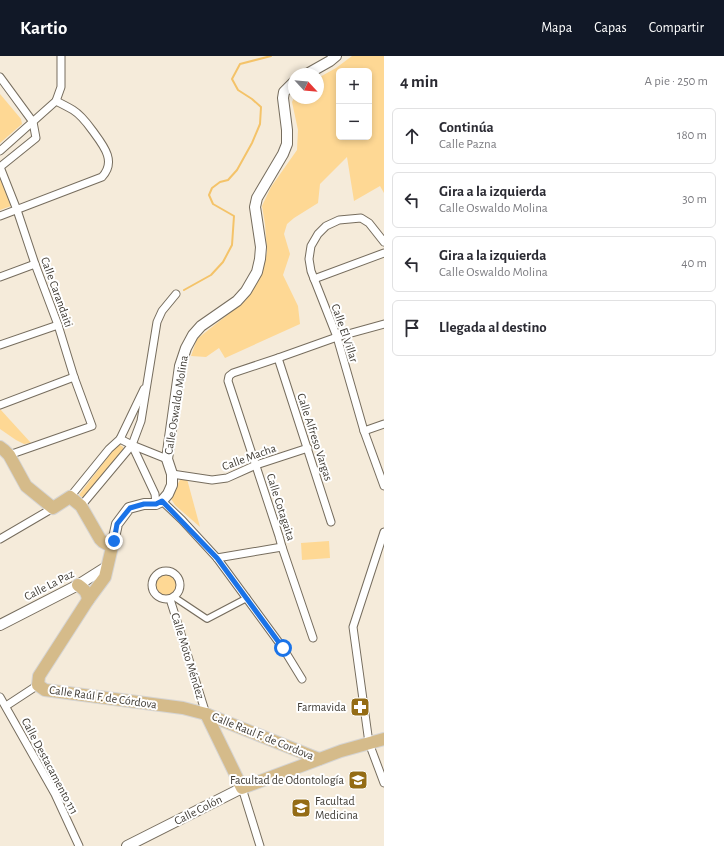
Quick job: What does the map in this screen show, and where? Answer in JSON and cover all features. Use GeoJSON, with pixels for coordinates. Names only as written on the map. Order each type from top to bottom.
{"type":"FeatureCollection","features":[{"type":"Feature","properties":{"kind":"main road"},"geometry":{"type":"LineString","coordinates":[[318,68],[336,56]]}},
{"type":"Feature","properties":{"kind":"main road","name":"Calle Oswaldo Molina"},"geometry":{"type":"LineString","coordinates":[[159,502],[168,494],[172,485],[172,474],[167,459],[180,366],[186,348],[193,335],[201,326],[237,301],[246,291],[257,272],[261,247],[256,207],[257,198],[283,154],[287,144],[287,130],[283,98],[284,92],[288,88]]}},
{"type":"Feature","properties":{"kind":"main road"},"geometry":{"type":"LineString","coordinates":[[5,451],[26,486],[53,508],[70,497],[81,506],[100,539],[112,547]]}},
{"type":"Feature","properties":{"kind":"main road"},"geometry":{"type":"LineString","coordinates":[[38,685],[39,676],[88,600],[105,577],[117,524],[130,508],[159,502]]}},
{"type":"Feature","properties":{"kind":"main road","name":"Calle La Paz"},"geometry":{"type":"LineString","coordinates":[[0,625],[78,585],[108,566]]}},
{"type":"Feature","properties":{"kind":"main road"},"geometry":{"type":"LineString","coordinates":[[78,585],[88,594],[88,600]]}},
{"type":"Feature","properties":{"kind":"main road","name":"Calle Raúl F. de Córdova"},"geometry":{"type":"LineString","coordinates":[[38,685],[45,690],[183,708],[206,714]]}},
{"type":"Feature","properties":{"kind":"main road"},"geometry":{"type":"LineString","coordinates":[[206,714],[242,788]]}},
{"type":"Feature","properties":{"kind":"main road","name":"Calle Raul F. de Cordova"},"geometry":{"type":"LineString","coordinates":[[206,714],[319,759]]}},
{"type":"Feature","properties":{"kind":"main road","name":"Calle Colón"},"geometry":{"type":"LineString","coordinates":[[127,846],[242,788],[341,751],[384,739]]}},
{"type":"Feature","properties":{"kind":"street"},"geometry":{"type":"LineString","coordinates":[[0,151],[56,101],[61,87],[61,56]]}},
{"type":"Feature","properties":{"kind":"street"},"geometry":{"type":"LineString","coordinates":[[0,78],[33,122],[36,138],[0,167]]}},
{"type":"Feature","properties":{"kind":"street"},"geometry":{"type":"LineString","coordinates":[[0,216],[102,177],[106,173],[109,166],[105,147],[84,119],[74,110],[56,101]]}},
{"type":"Feature","properties":{"kind":"street","name":"Calle Carandaiti"},"geometry":{"type":"LineString","coordinates":[[0,167],[58,325],[92,426],[5,451]]}},
{"type":"Feature","properties":{"kind":"street","name":"Calle El Villar"},"geometry":{"type":"LineString","coordinates":[[384,242],[369,223],[361,218],[339,220],[326,226],[318,234],[312,246],[309,259],[311,271],[337,337],[364,431],[384,486]]}},
{"type":"Feature","properties":{"kind":"street"},"geometry":{"type":"LineString","coordinates":[[314,279],[384,253]]}},
{"type":"Feature","properties":{"kind":"street"},"geometry":{"type":"LineString","coordinates":[[0,277],[35,264]]}},
{"type":"Feature","properties":{"kind":"street"},"geometry":{"type":"LineString","coordinates":[[81,506],[132,445],[141,421],[156,322],[162,311],[176,294]]}},
{"type":"Feature","properties":{"kind":"street"},"geometry":{"type":"LineString","coordinates":[[278,358],[337,337],[384,324]]}},
{"type":"Feature","properties":{"kind":"street"},"geometry":{"type":"LineString","coordinates":[[0,345],[58,325]]}},
{"type":"Feature","properties":{"kind":"street","name":"Calle Cotagaita"},"geometry":{"type":"LineString","coordinates":[[278,358],[233,372],[229,376],[228,381],[280,536],[282,547],[314,638]]}},
{"type":"Feature","properties":{"kind":"street","name":"Calle Alfreso Vargas"},"geometry":{"type":"LineString","coordinates":[[278,358],[331,522]]}},
{"type":"Feature","properties":{"kind":"street"},"geometry":{"type":"LineString","coordinates":[[0,405],[74,376]]}},
{"type":"Feature","properties":{"kind":"street"},"geometry":{"type":"LineString","coordinates":[[70,497],[109,449],[120,439],[147,381]]}},
{"type":"Feature","properties":{"kind":"street"},"geometry":{"type":"LineString","coordinates":[[364,431],[384,424]]}},
{"type":"Feature","properties":{"kind":"street"},"geometry":{"type":"LineString","coordinates":[[120,439],[167,459]]}},
{"type":"Feature","properties":{"kind":"street"},"geometry":{"type":"LineString","coordinates":[[132,445],[159,502],[217,558],[283,648],[302,679]]}},
{"type":"Feature","properties":{"kind":"street","name":"Calle Macha"},"geometry":{"type":"LineString","coordinates":[[172,474],[212,480],[227,478],[308,448]]}},
{"type":"Feature","properties":{"kind":"street"},"geometry":{"type":"LineString","coordinates":[[0,539],[53,508]]}},
{"type":"Feature","properties":{"kind":"street"},"geometry":{"type":"LineString","coordinates":[[384,532],[353,627],[370,743],[384,783]]}},
{"type":"Feature","properties":{"kind":"street"},"geometry":{"type":"LineString","coordinates":[[217,558],[282,547]]}},
{"type":"Feature","properties":{"kind":"street"},"geometry":{"type":"LineString","coordinates":[[172,598],[207,619],[246,598]]}},
{"type":"Feature","properties":{"kind":"street","name":"Calle Moto Méndez"},"geometry":{"type":"LineString","coordinates":[[172,598],[206,714]]}},
{"type":"Feature","properties":{"kind":"street","name":"Calle Raúl F. de Córdova"},"geometry":{"type":"LineString","coordinates":[[6,706],[38,685]]}},
{"type":"Feature","properties":{"kind":"street","name":"Calle Destacamento 111"},"geometry":{"type":"LineString","coordinates":[[0,697],[55,794],[79,846]]}},
{"type":"Feature","properties":{"kind":"street"},"geometry":{"type":"LineString","coordinates":[[242,788],[260,846]]}},
{"type":"Feature","properties":{"kind":"shaded area"},"geometry":{"type":"Polygon","coordinates":[[[352,56],[384,56],[384,193],[380,186],[354,201],[347,157],[320,184],[318,203],[287,224],[284,234],[290,254],[283,275],[298,306],[300,324],[225,358],[219,348],[206,357],[191,356],[197,339],[246,300],[261,275],[267,252],[262,206],[271,187],[297,150],[298,130],[292,104],[324,104],[324,75],[352,56]]]}},
{"type":"Feature","properties":{"kind":"shaded area"},"geometry":{"type":"Polygon","coordinates":[[[0,94],[21,119],[22,124],[0,143],[0,94]]]}},
{"type":"Feature","properties":{"kind":"shaded area"},"geometry":{"type":"Polygon","coordinates":[[[0,177],[11,206],[0,210],[0,177]]]}},
{"type":"Feature","properties":{"kind":"shaded area"},"geometry":{"type":"Polygon","coordinates":[[[0,409],[31,443],[24,444],[0,429],[0,409]]]}},
{"type":"Feature","properties":{"kind":"shaded area"},"geometry":{"type":"Polygon","coordinates":[[[117,445],[123,447],[123,450],[83,498],[79,495],[117,445]]]}},
{"type":"Feature","properties":{"kind":"shaded area"},"geometry":{"type":"Polygon","coordinates":[[[187,479],[200,527],[175,505],[170,497],[180,480],[187,479]]]}},
{"type":"Feature","properties":{"kind":"shaded area"},"geometry":{"type":"Polygon","coordinates":[[[329,541],[330,558],[302,560],[301,543],[329,541]]]}},
{"type":"Feature","properties":{"kind":"shaded area"},"geometry":{"type":"Polygon","coordinates":[[[166,574],[174,577],[177,585],[174,593],[166,596],[158,593],[155,585],[158,577],[166,574]]]}},
{"type":"Feature","properties":{"kind":"waterway"},"geometry":{"type":"LineString","coordinates":[[184,290],[211,275],[223,262],[232,245],[234,216],[213,204],[209,195],[212,188],[220,182],[228,180],[237,170],[252,143],[260,124],[261,107],[238,90],[232,79],[240,64],[271,56]]}},
{"type":"Feature","properties":{"kind":"place","name":"Farmavida"},"geometry":{"type":"Point","coordinates":[360,707]}},
{"type":"Feature","properties":{"kind":"place","name":"Facultad de Odontología"},"geometry":{"type":"Point","coordinates":[358,780]}},
{"type":"Feature","properties":{"kind":"place","name":"Facultad Medicina"},"geometry":{"type":"Point","coordinates":[301,808]}},
{"type":"Feature","properties":{"kind":"route"},"geometry":{"type":"LineString","coordinates":[[114,541],[117,524],[130,508],[144,504],[156,504],[162,501],[217,558],[283,648]]}}]}
